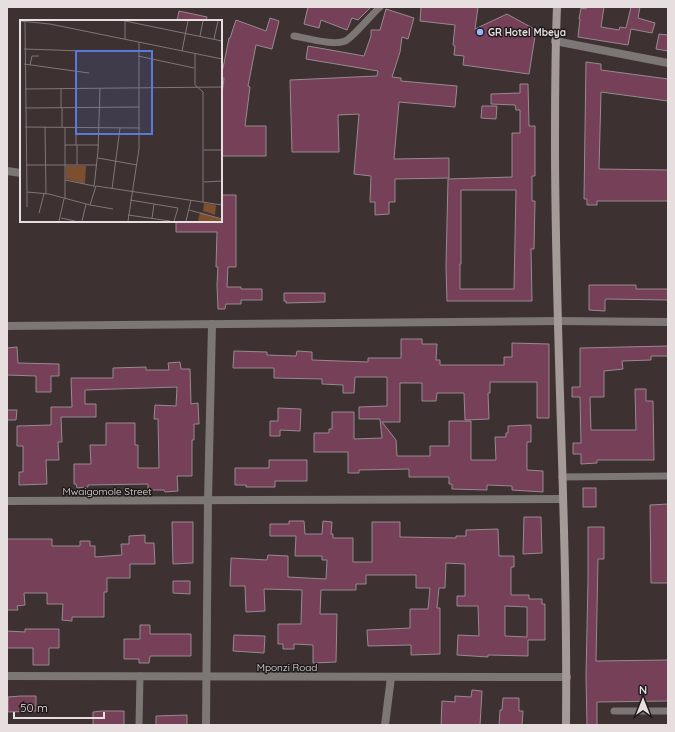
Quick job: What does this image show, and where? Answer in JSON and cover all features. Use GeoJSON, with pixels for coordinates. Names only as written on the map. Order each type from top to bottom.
{"type":"FeatureCollection","features":[{"type":"Feature","properties":{"kind":"street"},"geometry":{"type":"LineString","coordinates":[[557,7],[555,209],[563,499],[566,725]]}},
{"type":"Feature","properties":{"kind":"street"},"geometry":{"type":"LineString","coordinates":[[556,41],[668,63]]}},
{"type":"Feature","properties":{"kind":"street"},"geometry":{"type":"LineString","coordinates":[[7,171],[20,173]]}},
{"type":"Feature","properties":{"kind":"street"},"geometry":{"type":"LineString","coordinates":[[7,326],[558,321],[668,322]]}},
{"type":"Feature","properties":{"kind":"street"},"geometry":{"type":"LineString","coordinates":[[206,725],[208,501],[212,324]]}},
{"type":"Feature","properties":{"kind":"street","name":"Mwaigomole Street"},"geometry":{"type":"LineString","coordinates":[[7,501],[563,499]]}},
{"type":"Feature","properties":{"kind":"street","name":"Mponzi Road"},"geometry":{"type":"LineString","coordinates":[[7,676],[566,678]]}},
{"type":"Feature","properties":{"kind":"street"},"geometry":{"type":"LineString","coordinates":[[385,725],[391,677]]}},
{"type":"Feature","properties":{"kind":"lane"},"geometry":{"type":"LineString","coordinates":[[294,36],[325,42],[346,41],[380,7]]}},
{"type":"Feature","properties":{"kind":"lane"},"geometry":{"type":"LineString","coordinates":[[562,477],[668,476]]}},
{"type":"Feature","properties":{"kind":"lane"},"geometry":{"type":"LineString","coordinates":[[139,725],[140,676]]}},
{"type":"Feature","properties":{"kind":"lane"},"geometry":{"type":"LineString","coordinates":[[614,711],[668,711]]}},
{"type":"Feature","properties":{"kind":"building"},"geometry":{"type":"Polygon","coordinates":[[[308,7],[371,7],[358,20],[352,18],[347,30],[321,20],[319,28],[304,24],[308,7]]]}},
{"type":"Feature","properties":{"kind":"building"},"geometry":{"type":"Polygon","coordinates":[[[421,7],[478,7],[475,29],[507,14],[536,30],[529,74],[463,65],[464,56],[454,55],[455,46],[453,45],[455,25],[420,21],[421,7]]]}},
{"type":"Feature","properties":{"kind":"building"},"geometry":{"type":"Polygon","coordinates":[[[587,7],[604,7],[601,27],[619,30],[620,27],[626,28],[631,7],[640,7],[638,18],[655,23],[652,33],[631,29],[628,45],[578,37],[581,8],[586,9],[587,7]]]}},
{"type":"Feature","properties":{"kind":"building"},"geometry":{"type":"Polygon","coordinates":[[[386,9],[414,18],[408,39],[402,37],[400,52],[392,77],[401,78],[401,81],[457,86],[455,107],[399,102],[394,159],[449,158],[449,178],[395,179],[395,202],[389,202],[389,214],[375,215],[375,202],[370,202],[371,176],[354,174],[359,114],[338,115],[339,152],[292,152],[290,80],[377,76],[378,71],[306,59],[308,46],[364,56],[371,36],[371,30],[380,30],[386,9]]]}},
{"type":"Feature","properties":{"kind":"building"},"geometry":{"type":"Polygon","coordinates":[[[179,11],[207,17],[206,20],[177,20],[179,11]]]}},
{"type":"Feature","properties":{"kind":"building"},"geometry":{"type":"Polygon","coordinates":[[[270,18],[279,21],[272,49],[256,45],[248,86],[250,87],[245,126],[266,126],[266,156],[222,156],[222,94],[224,78],[222,78],[222,73],[229,38],[236,20],[266,31],[270,18]]]}},
{"type":"Feature","properties":{"kind":"building"},"geometry":{"type":"Polygon","coordinates":[[[659,34],[668,35],[668,51],[656,49],[659,34]]]}},
{"type":"Feature","properties":{"kind":"building"},"geometry":{"type":"Polygon","coordinates":[[[586,62],[601,64],[601,70],[668,79],[668,101],[601,92],[599,169],[668,170],[668,201],[597,201],[597,205],[587,205],[587,199],[584,199],[586,62]]]}},
{"type":"Feature","properties":{"kind":"building"},"geometry":{"type":"Polygon","coordinates":[[[520,84],[528,84],[529,126],[535,126],[535,176],[532,176],[532,201],[535,201],[534,249],[531,249],[532,301],[447,301],[446,267],[448,179],[512,177],[512,133],[520,133],[520,110],[516,110],[515,105],[491,104],[491,94],[520,93],[520,84]],[[461,190],[460,289],[514,289],[516,190],[461,190]]]}},
{"type":"Feature","properties":{"kind":"building"},"geometry":{"type":"Polygon","coordinates":[[[482,106],[497,106],[496,119],[481,118],[482,106]]]}},
{"type":"Feature","properties":{"kind":"building"},"geometry":{"type":"Polygon","coordinates":[[[222,195],[236,195],[236,267],[228,267],[227,287],[262,289],[262,300],[241,300],[241,304],[226,304],[225,309],[218,309],[218,267],[216,267],[217,232],[176,232],[176,222],[222,222],[222,195]]]}},
{"type":"Feature","properties":{"kind":"building"},"geometry":{"type":"Polygon","coordinates":[[[589,285],[636,285],[636,289],[668,289],[668,300],[606,299],[605,311],[589,310],[589,285]]]}},
{"type":"Feature","properties":{"kind":"building"},"geometry":{"type":"Polygon","coordinates":[[[284,293],[325,293],[325,302],[286,303],[286,301],[284,301],[284,293]]]}},
{"type":"Feature","properties":{"kind":"building"},"geometry":{"type":"Polygon","coordinates":[[[401,339],[422,339],[422,344],[437,344],[436,360],[440,360],[440,365],[504,365],[504,357],[512,357],[512,343],[549,344],[549,418],[537,418],[537,382],[490,382],[490,393],[488,393],[489,419],[465,420],[464,393],[437,393],[436,401],[422,401],[422,383],[400,383],[400,422],[382,422],[396,440],[397,456],[430,456],[430,446],[449,446],[449,421],[471,421],[471,460],[496,460],[495,437],[506,437],[506,433],[508,433],[508,426],[531,425],[531,442],[527,442],[527,470],[543,471],[543,492],[512,490],[512,486],[487,485],[487,490],[452,489],[452,484],[449,484],[449,477],[409,477],[409,469],[359,470],[359,473],[348,473],[348,452],[314,452],[314,433],[329,433],[329,429],[332,429],[332,412],[354,412],[354,439],[382,438],[380,419],[359,419],[359,407],[387,406],[387,377],[355,377],[354,393],[343,393],[343,385],[322,384],[322,379],[274,378],[274,368],[233,368],[234,351],[267,352],[267,355],[296,356],[297,351],[312,352],[312,360],[368,362],[368,358],[401,358],[401,339]]]}},
{"type":"Feature","properties":{"kind":"building"},"geometry":{"type":"Polygon","coordinates":[[[668,346],[668,356],[651,356],[651,360],[622,361],[623,369],[604,371],[604,397],[590,397],[591,430],[636,430],[635,389],[646,389],[646,401],[653,401],[654,460],[597,460],[597,463],[581,464],[581,454],[573,454],[573,443],[581,443],[580,397],[572,397],[572,387],[580,387],[580,348],[668,346]]]}},
{"type":"Feature","properties":{"kind":"building"},"geometry":{"type":"Polygon","coordinates":[[[17,347],[18,363],[59,364],[59,376],[51,376],[51,392],[36,392],[36,376],[7,375],[7,348],[17,347]]]}},
{"type":"Feature","properties":{"kind":"building"},"geometry":{"type":"Polygon","coordinates":[[[180,362],[181,369],[190,369],[191,404],[198,403],[199,424],[194,424],[194,440],[192,440],[192,476],[177,476],[178,491],[165,492],[164,490],[148,490],[148,484],[88,485],[88,487],[77,488],[76,484],[74,484],[74,464],[91,464],[90,445],[106,445],[106,423],[135,423],[135,445],[138,445],[138,468],[159,468],[158,419],[154,419],[155,405],[176,406],[177,387],[85,390],[85,404],[96,404],[96,417],[61,417],[62,442],[58,442],[59,460],[46,460],[47,484],[19,485],[19,472],[23,472],[23,446],[17,446],[17,426],[51,425],[51,407],[72,407],[71,378],[113,378],[113,368],[146,367],[146,370],[169,370],[168,363],[180,362]]]}},
{"type":"Feature","properties":{"kind":"building"},"geometry":{"type":"Polygon","coordinates":[[[278,408],[301,409],[300,431],[280,430],[280,436],[270,436],[270,421],[278,421],[278,408]]]}},
{"type":"Feature","properties":{"kind":"building"},"geometry":{"type":"Polygon","coordinates":[[[7,410],[17,410],[16,420],[7,420],[7,410]]]}},
{"type":"Feature","properties":{"kind":"building"},"geometry":{"type":"Polygon","coordinates":[[[269,460],[307,460],[307,481],[275,481],[275,487],[246,487],[246,485],[235,485],[235,468],[269,468],[269,460]]]}},
{"type":"Feature","properties":{"kind":"building"},"geometry":{"type":"Polygon","coordinates":[[[583,488],[596,488],[596,507],[583,507],[583,488]]]}},
{"type":"Feature","properties":{"kind":"building"},"geometry":{"type":"Polygon","coordinates":[[[668,504],[668,583],[651,583],[650,505],[668,504]]]}},
{"type":"Feature","properties":{"kind":"building"},"geometry":{"type":"Polygon","coordinates":[[[524,517],[541,517],[542,553],[523,554],[524,517]]]}},
{"type":"Feature","properties":{"kind":"building"},"geometry":{"type":"Polygon","coordinates":[[[289,521],[304,521],[305,534],[322,534],[323,521],[332,522],[331,534],[333,534],[333,538],[353,538],[353,562],[372,562],[372,522],[400,522],[400,537],[456,538],[456,536],[466,536],[466,530],[498,529],[499,556],[514,556],[514,567],[511,567],[511,595],[529,595],[529,599],[542,599],[542,604],[545,604],[545,640],[528,640],[528,656],[488,655],[488,657],[457,655],[458,635],[479,636],[478,606],[457,606],[457,596],[465,596],[465,564],[446,563],[445,588],[439,588],[437,608],[440,608],[440,654],[411,655],[411,645],[368,646],[367,630],[410,628],[410,609],[428,609],[430,588],[416,588],[416,575],[366,575],[366,584],[356,584],[356,590],[321,590],[320,614],[337,614],[336,662],[313,663],[313,645],[294,644],[294,649],[283,649],[283,644],[278,644],[278,624],[301,624],[302,590],[264,589],[265,611],[246,612],[245,586],[230,586],[231,558],[267,560],[268,555],[288,556],[288,577],[326,579],[327,560],[322,560],[322,556],[295,556],[296,536],[270,536],[270,524],[289,524],[289,521]],[[505,606],[505,636],[527,637],[527,607],[505,606]]]}},
{"type":"Feature","properties":{"kind":"building"},"geometry":{"type":"Polygon","coordinates":[[[172,522],[193,522],[193,563],[173,564],[172,522]]]}},
{"type":"Feature","properties":{"kind":"building"},"geometry":{"type":"Polygon","coordinates":[[[588,527],[604,527],[604,559],[598,559],[596,661],[668,660],[668,701],[597,702],[597,725],[587,725],[586,676],[588,527]]]}},
{"type":"Feature","properties":{"kind":"building"},"geometry":{"type":"Polygon","coordinates":[[[145,535],[145,543],[154,543],[155,564],[130,564],[130,578],[107,578],[107,592],[104,592],[104,617],[72,617],[72,621],[62,620],[63,604],[47,604],[47,593],[24,593],[25,605],[17,606],[18,610],[7,610],[7,539],[52,539],[52,546],[80,546],[80,541],[90,541],[90,546],[95,546],[95,557],[122,555],[121,544],[129,544],[129,536],[145,535]]]}},
{"type":"Feature","properties":{"kind":"building"},"geometry":{"type":"Polygon","coordinates":[[[173,581],[190,581],[190,594],[173,593],[173,581]]]}},
{"type":"Feature","properties":{"kind":"building"},"geometry":{"type":"Polygon","coordinates":[[[140,625],[150,625],[150,634],[191,634],[191,656],[150,656],[149,663],[139,663],[139,659],[124,659],[124,639],[140,639],[140,625]]]}},
{"type":"Feature","properties":{"kind":"building"},"geometry":{"type":"Polygon","coordinates":[[[25,629],[59,629],[59,648],[49,648],[49,665],[33,665],[33,648],[7,648],[7,631],[25,632],[25,629]]]}},
{"type":"Feature","properties":{"kind":"building"},"geometry":{"type":"Polygon","coordinates":[[[234,635],[265,636],[264,653],[233,651],[234,635]]]}},
{"type":"Feature","properties":{"kind":"building"},"geometry":{"type":"Polygon","coordinates":[[[472,690],[482,691],[480,725],[441,725],[442,701],[455,702],[455,696],[471,697],[472,690]]]}},
{"type":"Feature","properties":{"kind":"building"},"geometry":{"type":"Polygon","coordinates":[[[36,696],[36,711],[8,712],[8,697],[36,696]]]}},
{"type":"Feature","properties":{"kind":"building"},"geometry":{"type":"Polygon","coordinates":[[[503,698],[519,698],[519,711],[523,711],[522,725],[499,725],[500,710],[502,710],[503,698]]]}},
{"type":"Feature","properties":{"kind":"building"},"geometry":{"type":"Polygon","coordinates":[[[124,711],[124,725],[93,725],[93,712],[124,711]]]}},
{"type":"Feature","properties":{"kind":"building"},"geometry":{"type":"Polygon","coordinates":[[[187,715],[187,725],[156,725],[156,716],[187,715]]]}},
{"type":"Feature","properties":{"kind":"place","name":"GR Hotel Mbeya"},"geometry":{"type":"Point","coordinates":[480,32]}}]}
